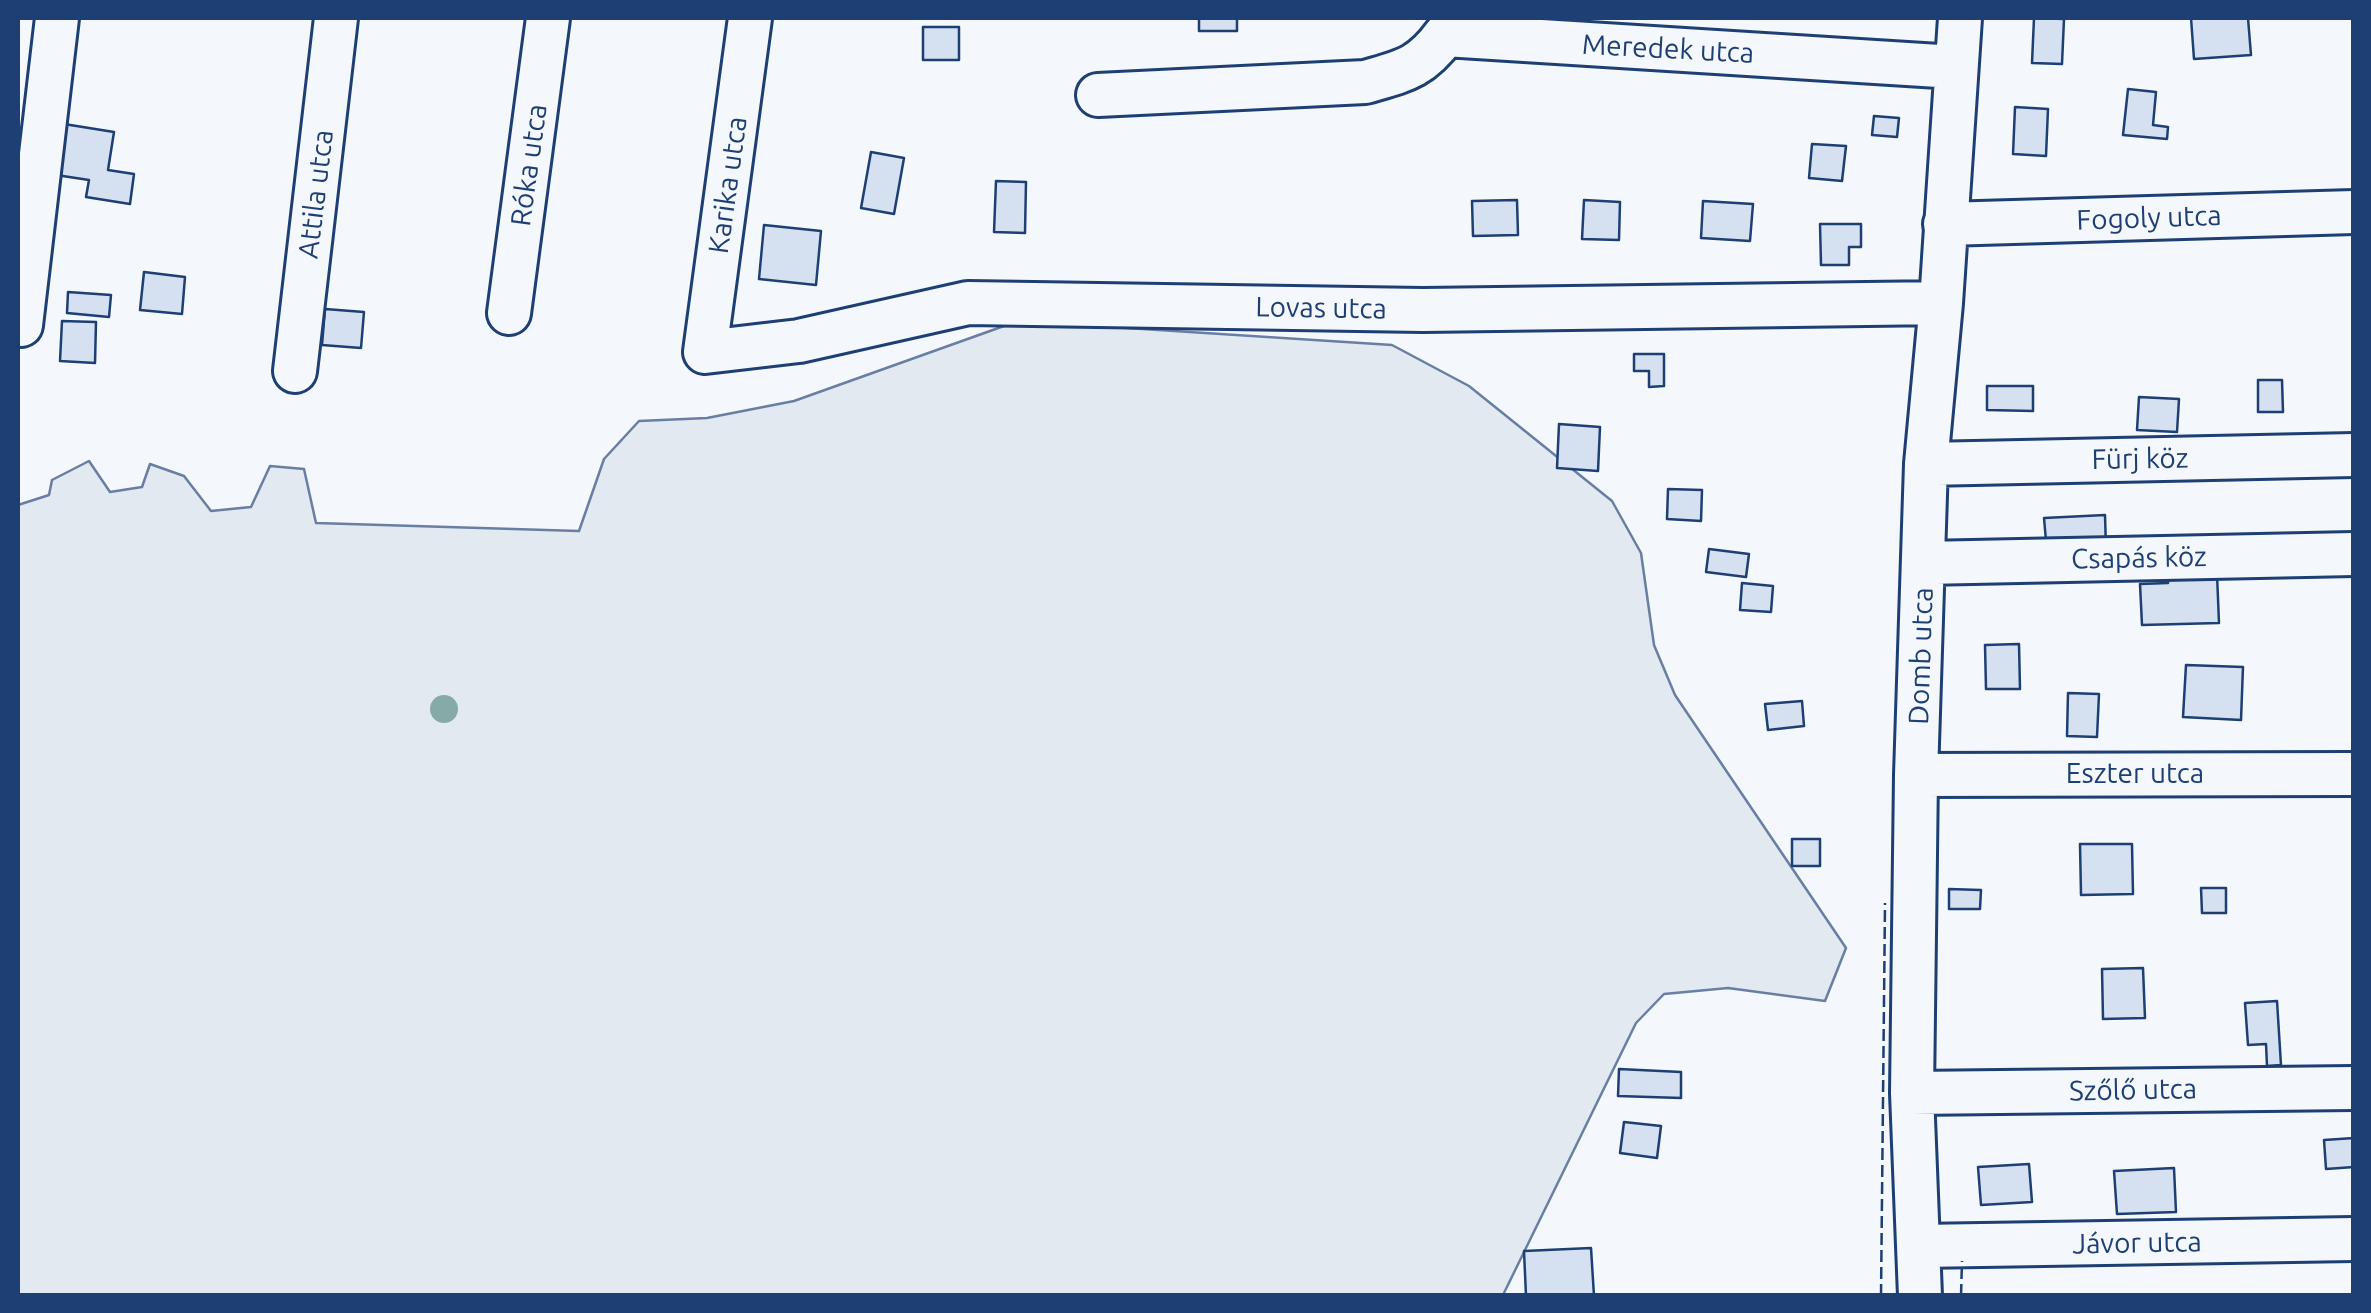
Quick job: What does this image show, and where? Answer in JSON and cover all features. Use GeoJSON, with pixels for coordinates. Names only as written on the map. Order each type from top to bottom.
{"type":"FeatureCollection","features":[{"type":"Feature","properties":{"kind":"street"},"geometry":{"type":"LineString","coordinates":[[21,325],[57,18]]}},
{"type":"Feature","properties":{"kind":"street","name":"Attila utca"},"geometry":{"type":"LineString","coordinates":[[296,371],[336,18]]}},
{"type":"Feature","properties":{"kind":"street","name":"Róka utca"},"geometry":{"type":"LineString","coordinates":[[509,312],[548,18]]}},
{"type":"Feature","properties":{"kind":"street","name":"Karika utca"},"geometry":{"type":"LineString","coordinates":[[705,352],[750,18]]}},
{"type":"Feature","properties":{"kind":"street","name":"Domb utca"},"geometry":{"type":"LineString","coordinates":[[1920,1296],[1912,1092],[1916,774],[1926,464],[1960,18]]}},
{"type":"Feature","properties":{"kind":"street","name":"Meredek utca"},"geometry":{"type":"LineString","coordinates":[[1098,95],[1364,82],[1402,71],[1428,58],[1445,36],[1955,66]]}},
{"type":"Feature","properties":{"kind":"street","name":"Fogoly utca"},"geometry":{"type":"LineString","coordinates":[[1946,224],[2354,212]]}},
{"type":"Feature","properties":{"kind":"street","name":"Lovas utca"},"geometry":{"type":"LineString","coordinates":[[705,352],[800,341],[968,303],[1422,310],[1941,303]]}},
{"type":"Feature","properties":{"kind":"street","name":"Fürj köz"},"geometry":{"type":"LineString","coordinates":[[1926,464],[2354,455]]}},
{"type":"Feature","properties":{"kind":"street","name":"Csapás köz"},"geometry":{"type":"LineString","coordinates":[[1924,562],[2354,554]]}},
{"type":"Feature","properties":{"kind":"street","name":"Eszter utca"},"geometry":{"type":"LineString","coordinates":[[1916,774],[2354,774]]}},
{"type":"Feature","properties":{"kind":"street","name":"Szőlő utca"},"geometry":{"type":"LineString","coordinates":[[1912,1092],[2354,1088]]}},
{"type":"Feature","properties":{"kind":"street","name":"Jávor utca"},"geometry":{"type":"LineString","coordinates":[[1920,1246],[2354,1239]]}},
{"type":"Feature","properties":{"kind":"shaded area"},"geometry":{"type":"Polygon","coordinates":[[[1018,321],[1392,345],[1469,386],[1612,501],[1641,553],[1654,645],[1675,695],[1846,948],[1825,1001],[1728,988],[1664,994],[1636,1023],[1503,1295],[18,1295],[18,505],[49,495],[52,480],[89,461],[110,492],[142,487],[150,464],[184,476],[211,511],[251,507],[270,466],[304,469],[316,523],[579,531],[604,459],[639,421],[707,418],[794,401],[1018,321]]]}},
{"type":"Feature","properties":{"kind":"building"},"geometry":{"type":"Polygon","coordinates":[[[1199,18],[1237,18],[1237,31],[1199,31],[1199,18]]]}},
{"type":"Feature","properties":{"kind":"building"},"geometry":{"type":"Polygon","coordinates":[[[2034,18],[2064,19],[2062,64],[2032,63],[2034,18]]]}},
{"type":"Feature","properties":{"kind":"building"},"geometry":{"type":"Polygon","coordinates":[[[2191,18],[2248,18],[2251,55],[2194,59],[2191,18]]]}},
{"type":"Feature","properties":{"kind":"building"},"geometry":{"type":"Polygon","coordinates":[[[923,27],[959,27],[959,60],[923,60],[923,27]]]}},
{"type":"Feature","properties":{"kind":"building"},"geometry":{"type":"Polygon","coordinates":[[[2128,89],[2156,92],[2153,125],[2168,127],[2167,139],[2123,135],[2128,89]]]}},
{"type":"Feature","properties":{"kind":"building"},"geometry":{"type":"Polygon","coordinates":[[[2015,107],[2048,109],[2046,156],[2013,154],[2015,107]]]}},
{"type":"Feature","properties":{"kind":"building"},"geometry":{"type":"Polygon","coordinates":[[[1874,116],[1899,118],[1897,137],[1872,135],[1874,116]]]}},
{"type":"Feature","properties":{"kind":"building"},"geometry":{"type":"Polygon","coordinates":[[[64,124],[114,132],[108,170],[134,174],[130,204],[86,197],[89,180],[56,175],[64,124]]]}},
{"type":"Feature","properties":{"kind":"building"},"geometry":{"type":"Polygon","coordinates":[[[1812,144],[1846,146],[1842,181],[1809,178],[1812,144]]]}},
{"type":"Feature","properties":{"kind":"building"},"geometry":{"type":"Polygon","coordinates":[[[871,152],[904,158],[894,214],[861,208],[871,152]]]}},
{"type":"Feature","properties":{"kind":"building"},"geometry":{"type":"Polygon","coordinates":[[[996,181],[1026,182],[1025,233],[994,232],[996,181]]]}},
{"type":"Feature","properties":{"kind":"building"},"geometry":{"type":"Polygon","coordinates":[[[1517,200],[1518,235],[1473,236],[1472,201],[1517,200]]]}},
{"type":"Feature","properties":{"kind":"building"},"geometry":{"type":"Polygon","coordinates":[[[1584,200],[1620,202],[1619,240],[1582,239],[1584,200]]]}},
{"type":"Feature","properties":{"kind":"building"},"geometry":{"type":"Polygon","coordinates":[[[1703,201],[1753,204],[1750,241],[1701,238],[1703,201]]]}},
{"type":"Feature","properties":{"kind":"building"},"geometry":{"type":"Polygon","coordinates":[[[1820,224],[1861,224],[1861,247],[1849,247],[1849,265],[1821,265],[1820,224]]]}},
{"type":"Feature","properties":{"kind":"building"},"geometry":{"type":"Polygon","coordinates":[[[764,225],[821,231],[816,285],[759,279],[764,225]]]}},
{"type":"Feature","properties":{"kind":"building"},"geometry":{"type":"Polygon","coordinates":[[[144,272],[185,277],[182,314],[140,310],[144,272]]]}},
{"type":"Feature","properties":{"kind":"building"},"geometry":{"type":"Polygon","coordinates":[[[68,292],[111,295],[109,317],[67,313],[68,292]]]}},
{"type":"Feature","properties":{"kind":"building"},"geometry":{"type":"Polygon","coordinates":[[[325,309],[364,312],[361,348],[322,345],[325,309]]]}},
{"type":"Feature","properties":{"kind":"building"},"geometry":{"type":"Polygon","coordinates":[[[62,321],[96,322],[95,363],[60,361],[62,321]]]}},
{"type":"Feature","properties":{"kind":"building"},"geometry":{"type":"Polygon","coordinates":[[[1634,354],[1664,354],[1664,386],[1649,387],[1649,371],[1634,371],[1634,354]]]}},
{"type":"Feature","properties":{"kind":"building"},"geometry":{"type":"Polygon","coordinates":[[[2258,380],[2282,380],[2283,412],[2258,412],[2258,380]]]}},
{"type":"Feature","properties":{"kind":"building"},"geometry":{"type":"Polygon","coordinates":[[[1987,386],[2033,386],[2033,411],[1987,410],[1987,386]]]}},
{"type":"Feature","properties":{"kind":"building"},"geometry":{"type":"Polygon","coordinates":[[[2139,397],[2179,399],[2177,432],[2137,430],[2139,397]]]}},
{"type":"Feature","properties":{"kind":"building"},"geometry":{"type":"Polygon","coordinates":[[[1559,424],[1600,427],[1598,471],[1557,468],[1559,424]]]}},
{"type":"Feature","properties":{"kind":"building"},"geometry":{"type":"Polygon","coordinates":[[[1668,489],[1702,490],[1701,521],[1667,519],[1668,489]]]}},
{"type":"Feature","properties":{"kind":"building"},"geometry":{"type":"Polygon","coordinates":[[[2105,515],[2106,549],[2047,552],[2044,518],[2105,515]]]}},
{"type":"Feature","properties":{"kind":"building"},"geometry":{"type":"Polygon","coordinates":[[[1709,549],[1749,554],[1746,577],[1706,572],[1709,549]]]}},
{"type":"Feature","properties":{"kind":"building"},"geometry":{"type":"Polygon","coordinates":[[[2168,574],[2217,574],[2219,623],[2142,625],[2140,584],[2168,583],[2168,574]]]}},
{"type":"Feature","properties":{"kind":"building"},"geometry":{"type":"Polygon","coordinates":[[[1742,583],[1773,586],[1771,612],[1740,610],[1742,583]]]}},
{"type":"Feature","properties":{"kind":"building"},"geometry":{"type":"Polygon","coordinates":[[[2019,644],[2020,689],[1986,689],[1985,645],[2019,644]]]}},
{"type":"Feature","properties":{"kind":"building"},"geometry":{"type":"Polygon","coordinates":[[[2186,665],[2243,667],[2241,720],[2183,717],[2186,665]]]}},
{"type":"Feature","properties":{"kind":"building"},"geometry":{"type":"Polygon","coordinates":[[[2068,693],[2099,694],[2097,737],[2067,736],[2068,693]]]}},
{"type":"Feature","properties":{"kind":"building"},"geometry":{"type":"Polygon","coordinates":[[[1802,701],[1804,726],[1768,730],[1765,704],[1802,701]]]}},
{"type":"Feature","properties":{"kind":"building"},"geometry":{"type":"Polygon","coordinates":[[[1792,839],[1820,839],[1820,866],[1792,866],[1792,839]]]}},
{"type":"Feature","properties":{"kind":"building"},"geometry":{"type":"Polygon","coordinates":[[[2080,844],[2132,844],[2133,894],[2081,895],[2080,844]]]}},
{"type":"Feature","properties":{"kind":"building"},"geometry":{"type":"Polygon","coordinates":[[[2201,888],[2226,888],[2226,913],[2202,913],[2201,888]]]}},
{"type":"Feature","properties":{"kind":"building"},"geometry":{"type":"Polygon","coordinates":[[[1949,889],[1981,890],[1980,909],[1949,909],[1949,889]]]}},
{"type":"Feature","properties":{"kind":"building"},"geometry":{"type":"Polygon","coordinates":[[[2143,968],[2145,1018],[2103,1019],[2102,969],[2143,968]]]}},
{"type":"Feature","properties":{"kind":"building"},"geometry":{"type":"Polygon","coordinates":[[[2277,1001],[2281,1065],[2267,1066],[2266,1044],[2248,1045],[2245,1003],[2277,1001]]]}},
{"type":"Feature","properties":{"kind":"building"},"geometry":{"type":"Polygon","coordinates":[[[1619,1069],[1681,1072],[1681,1098],[1618,1096],[1619,1069]]]}},
{"type":"Feature","properties":{"kind":"building"},"geometry":{"type":"Polygon","coordinates":[[[1624,1122],[1661,1126],[1657,1158],[1620,1153],[1624,1122]]]}},
{"type":"Feature","properties":{"kind":"building"},"geometry":{"type":"Polygon","coordinates":[[[2354,1138],[2354,1167],[2326,1169],[2324,1140],[2354,1138]]]}},
{"type":"Feature","properties":{"kind":"building"},"geometry":{"type":"Polygon","coordinates":[[[2029,1164],[2032,1202],[1981,1205],[1978,1167],[2029,1164]]]}},
{"type":"Feature","properties":{"kind":"building"},"geometry":{"type":"Polygon","coordinates":[[[2174,1168],[2176,1212],[2117,1214],[2114,1171],[2174,1168]]]}},
{"type":"Feature","properties":{"kind":"building"},"geometry":{"type":"Polygon","coordinates":[[[1591,1248],[1594,1296],[1526,1296],[1524,1251],[1591,1248]]]}},
{"type":"Feature","properties":{"kind":"fence"},"geometry":{"type":"LineString","coordinates":[[1881,1296],[1885,903]]}},
{"type":"Feature","properties":{"kind":"fence"},"geometry":{"type":"LineString","coordinates":[[1961,1296],[1962,1261]]}}]}
